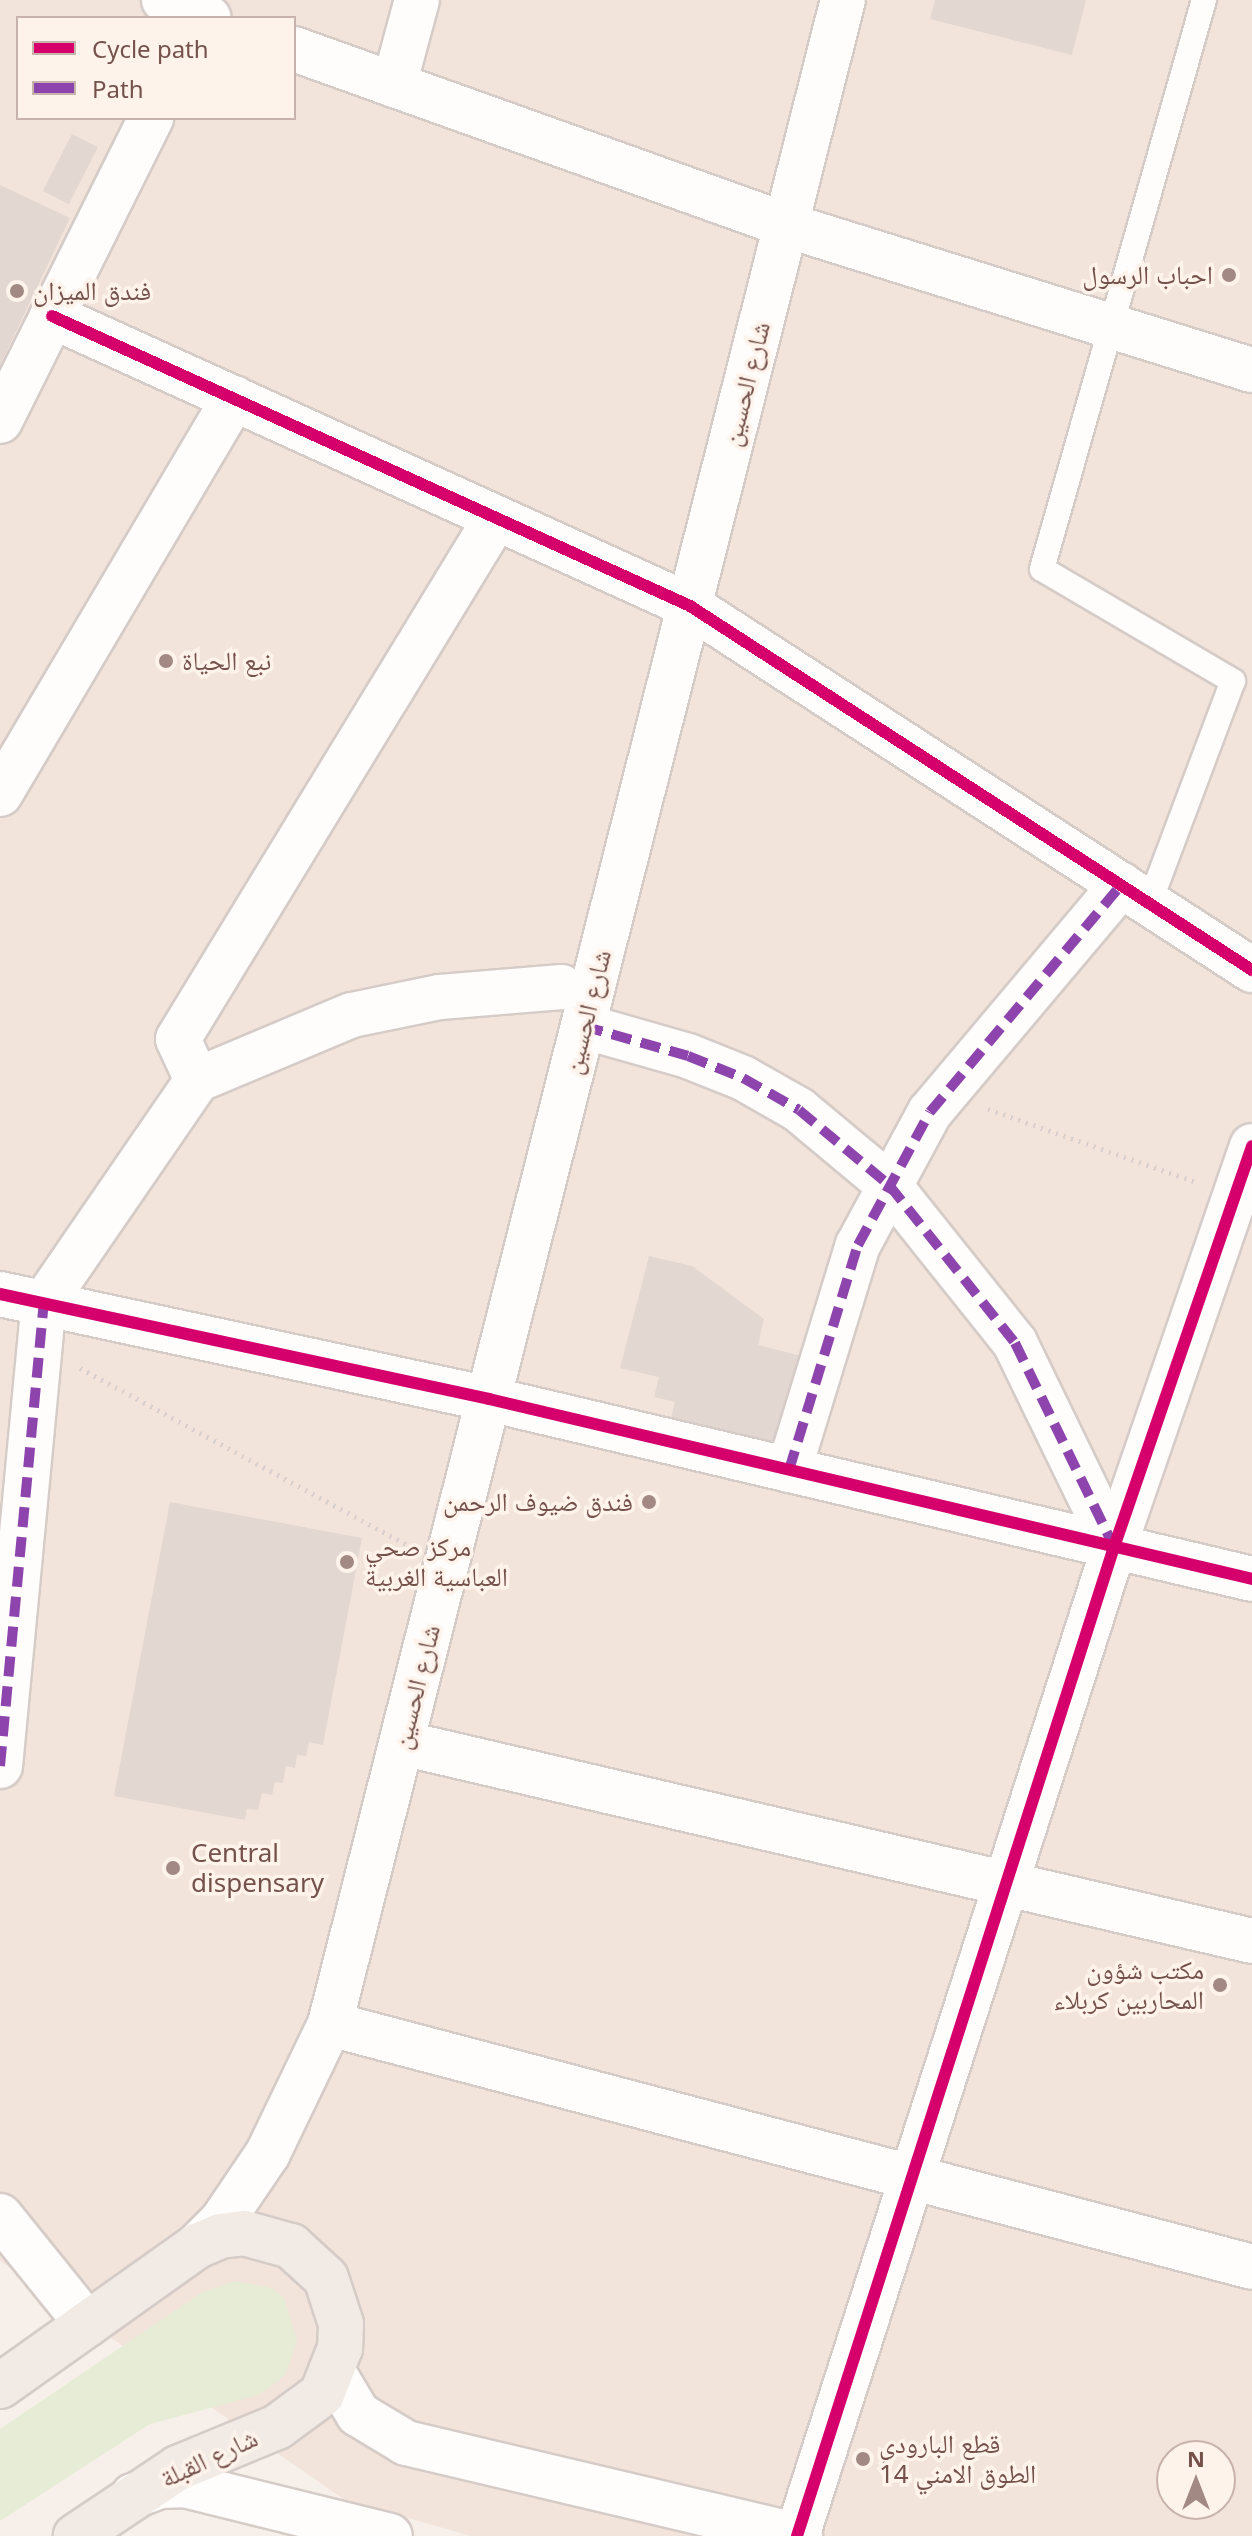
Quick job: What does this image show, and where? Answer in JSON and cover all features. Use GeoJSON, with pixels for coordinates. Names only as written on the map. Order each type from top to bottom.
{"type":"FeatureCollection","features":[{"type":"Feature","properties":{"kind":"main road"},"geometry":{"type":"LineString","coordinates":[[0,2386],[197,2246],[244,2233],[291,2246],[310,2260],[326,2278],[341,2324],[333,2372]]}},
{"type":"Feature","properties":{"kind":"main road","name":"شارع القبلة"},"geometry":{"type":"LineString","coordinates":[[76,2536],[130,2497],[207,2453],[287,2422],[322,2394],[333,2372]]}},
{"type":"Feature","properties":{"kind":"street"},"geometry":{"type":"LineString","coordinates":[[394,85],[417,0]]}},
{"type":"Feature","properties":{"kind":"street","name":"شارع الحسين"},"geometry":{"type":"LineString","coordinates":[[197,2246],[222,2221],[268,2153],[330,2024],[843,0]]}},
{"type":"Feature","properties":{"kind":"street"},"geometry":{"type":"LineString","coordinates":[[296,50],[786,225],[1252,370]]}},
{"type":"Feature","properties":{"kind":"street"},"geometry":{"type":"LineString","coordinates":[[0,421],[150,120]]}},
{"type":"Feature","properties":{"kind":"street"},"geometry":{"type":"LineString","coordinates":[[52,316],[690,606],[1252,970]]}},
{"type":"Feature","properties":{"kind":"street"},"geometry":{"type":"LineString","coordinates":[[0,794],[234,398]]}},
{"type":"Feature","properties":{"kind":"street"},"geometry":{"type":"LineString","coordinates":[[197,1080],[178,1039],[496,518]]}},
{"type":"Feature","properties":{"kind":"street"},"geometry":{"type":"LineString","coordinates":[[789,1470],[858,1245],[889,1185],[946,1094],[1135,894]]}},
{"type":"Feature","properties":{"kind":"street"},"geometry":{"type":"LineString","coordinates":[[0,1766],[44,1303],[197,1080],[352,1015],[440,997],[562,987]]}},
{"type":"Feature","properties":{"kind":"street"},"geometry":{"type":"LineString","coordinates":[[583,1026],[688,1056],[743,1078],[799,1110],[889,1185],[1015,1343],[1114,1547]]}},
{"type":"Feature","properties":{"kind":"street"},"geometry":{"type":"LineString","coordinates":[[333,2372],[358,2414],[406,2443],[798,2536],[1114,1547],[1252,1146]]}},
{"type":"Feature","properties":{"kind":"street"},"geometry":{"type":"LineString","coordinates":[[0,1294],[116,1323],[489,1399],[1252,1579]]}},
{"type":"Feature","properties":{"kind":"street"},"geometry":{"type":"LineString","coordinates":[[402,1743],[1252,1941]]}},
{"type":"Feature","properties":{"kind":"street"},"geometry":{"type":"LineString","coordinates":[[330,2024],[1252,2267]]}},
{"type":"Feature","properties":{"kind":"street"},"geometry":{"type":"LineString","coordinates":[[0,2216],[87,2324]]}},
{"type":"Feature","properties":{"kind":"street"},"geometry":{"type":"LineString","coordinates":[[130,2497],[160,2486],[184,2485],[338,2530],[390,2536]]}},
{"type":"Feature","properties":{"kind":"lane"},"geometry":{"type":"LineString","coordinates":[[1135,894],[1233,681],[1042,569],[1204,0]]}},
{"type":"Feature","properties":{"kind":"path"},"geometry":{"type":"LineString","coordinates":[[946,1094],[1235,1196]]}},
{"type":"Feature","properties":{"kind":"path"},"geometry":{"type":"LineString","coordinates":[[40,1347],[446,1566]]}},
{"type":"Feature","properties":{"kind":"shaded area"},"geometry":{"type":"Polygon","coordinates":[[[0,0],[1252,0],[1252,2536],[471,2536],[345,2500],[0,2261],[0,0]]]}},
{"type":"Feature","properties":{"kind":"green space"},"geometry":{"type":"Polygon","coordinates":[[[234,2281],[272,2288],[284,2298],[297,2341],[285,2375],[259,2395],[150,2424],[0,2521],[0,2429],[201,2293],[234,2281]]]}},
{"type":"Feature","properties":{"kind":"building"},"geometry":{"type":"Polygon","coordinates":[[[935,0],[1086,0],[1072,55],[930,19],[935,0]]]}},
{"type":"Feature","properties":{"kind":"building"},"geometry":{"type":"Polygon","coordinates":[[[72,134],[98,147],[69,204],[43,191],[72,134]]]}},
{"type":"Feature","properties":{"kind":"building","name":"فندق الميزان"},"geometry":{"type":"Polygon","coordinates":[[[0,185],[70,218],[0,365],[0,185]]]}},
{"type":"Feature","properties":{"kind":"building"},"geometry":{"type":"Polygon","coordinates":[[[649,1256],[692,1266],[764,1319],[758,1345],[813,1359],[790,1452],[670,1422],[675,1402],[654,1397],[659,1377],[620,1368],[649,1256]]]}},
{"type":"Feature","properties":{"kind":"building"},"geometry":{"type":"Polygon","coordinates":[[[170,1502],[362,1538],[323,1745],[309,1742],[306,1756],[297,1755],[295,1768],[286,1766],[283,1783],[275,1782],[272,1795],[262,1793],[258,1810],[247,1809],[245,1820],[114,1796],[170,1502]]]}},
{"type":"Feature","properties":{"kind":"marked path"},"geometry":{"type":"LineString","coordinates":[[789,1470],[858,1245],[930,1112],[1121,885]]}},
{"type":"Feature","properties":{"kind":"marked path"},"geometry":{"type":"LineString","coordinates":[[583,1026],[688,1056],[743,1078],[799,1110],[889,1185],[1015,1343],[1114,1547]]}},
{"type":"Feature","properties":{"kind":"marked path"},"geometry":{"type":"LineString","coordinates":[[0,1766],[44,1303]]}},
{"type":"Feature","properties":{"kind":"cycle path"},"geometry":{"type":"LineString","coordinates":[[52,316],[690,606],[1252,970]]}},
{"type":"Feature","properties":{"kind":"cycle path"},"geometry":{"type":"LineString","coordinates":[[797,2536],[1114,1547],[1252,1146]]}},
{"type":"Feature","properties":{"kind":"cycle path"},"geometry":{"type":"LineString","coordinates":[[0,1294],[489,1399],[1252,1579]]}},
{"type":"Feature","properties":{"kind":"place","name":"احباب الرسول"},"geometry":{"type":"Point","coordinates":[1229,275]}},
{"type":"Feature","properties":{"kind":"place","name":"فندق الميزان"},"geometry":{"type":"Point","coordinates":[17,291]}},
{"type":"Feature","properties":{"kind":"place","name":"نبع الحياة"},"geometry":{"type":"Point","coordinates":[166,661]}},
{"type":"Feature","properties":{"kind":"place","name":"فندق ضيوف الرحمن"},"geometry":{"type":"Point","coordinates":[649,1502]}},
{"type":"Feature","properties":{"kind":"place","name":"مركز صحي العباسية الغربية"},"geometry":{"type":"Point","coordinates":[347,1562]}},
{"type":"Feature","properties":{"kind":"place","name":"Central dispensary"},"geometry":{"type":"Point","coordinates":[173,1868]}},
{"type":"Feature","properties":{"kind":"place","name":"مكتب شؤون المحاربين كربلاء"},"geometry":{"type":"Point","coordinates":[1220,1985]}},
{"type":"Feature","properties":{"kind":"place","name":"قطع البارودي الطوق الامني 14"},"geometry":{"type":"Point","coordinates":[863,2459]}}]}
